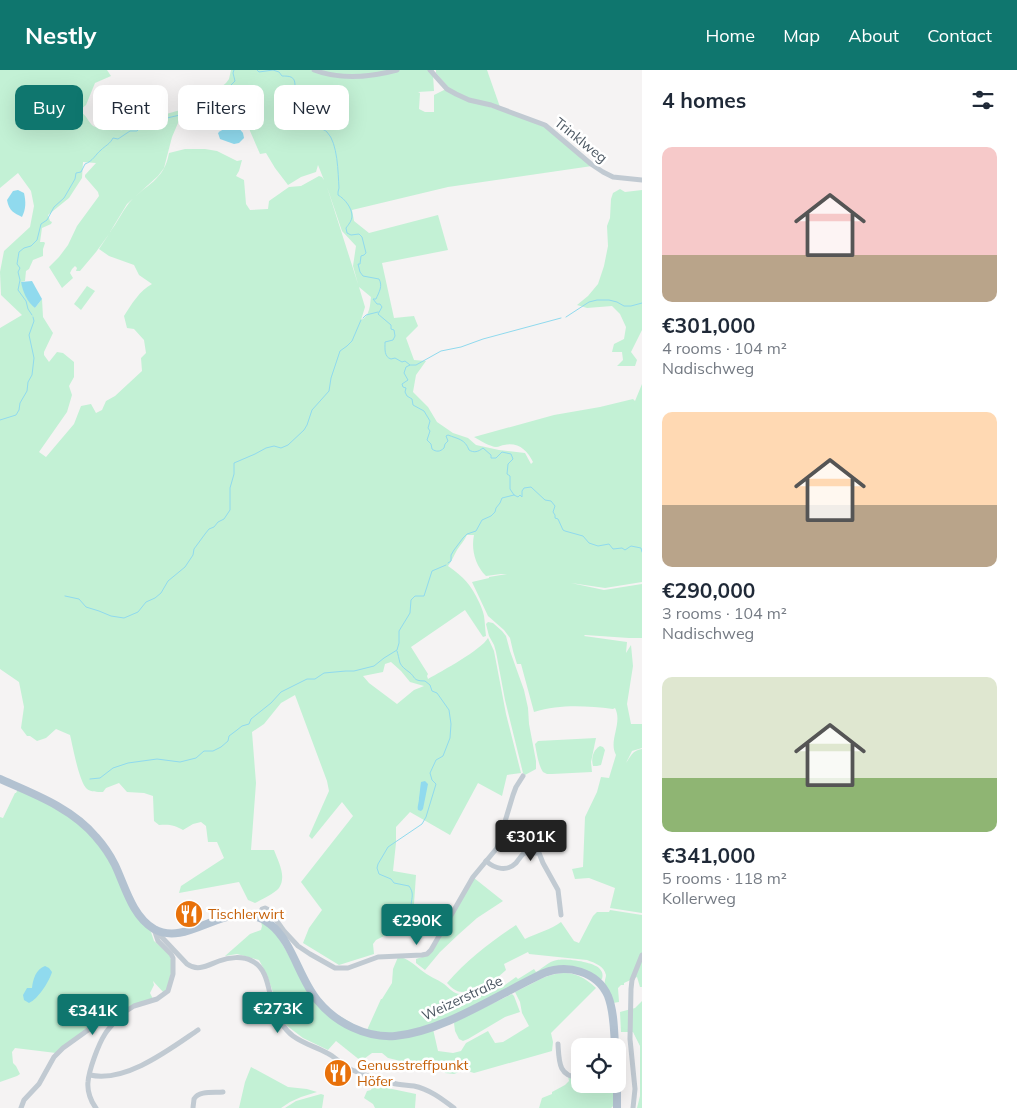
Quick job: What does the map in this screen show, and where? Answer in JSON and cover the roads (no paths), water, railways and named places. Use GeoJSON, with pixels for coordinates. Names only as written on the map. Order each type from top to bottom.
{"type":"FeatureCollection","features":[{"type":"Feature","properties":{"kind":"main road"},"geometry":{"type":"LineString","coordinates":[[0,778],[40,796],[78,819],[87,827],[108,854],[136,910],[144,921],[154,929],[174,933],[233,915],[244,914],[259,918]]}},
{"type":"Feature","properties":{"kind":"main road","name":"Weizerstraße"},"geometry":{"type":"LineString","coordinates":[[259,918],[269,923],[287,945],[317,1000],[338,1019],[357,1029],[385,1036],[423,1030],[464,1013],[544,973],[556,969],[569,969],[590,976],[606,992],[613,1014],[615,1038]]}},
{"type":"Feature","properties":{"kind":"main road"},"geometry":{"type":"LineString","coordinates":[[617,1093],[617,1108]]}},
{"type":"Feature","properties":{"kind":"street"},"geometry":{"type":"LineString","coordinates":[[314,70],[327,74],[348,76],[373,75],[397,70]]}},
{"type":"Feature","properties":{"kind":"street","name":"Trinklweg"},"geometry":{"type":"LineString","coordinates":[[430,70],[448,89],[456,94],[545,125],[591,164],[609,175],[642,180]]}},
{"type":"Feature","properties":{"kind":"street"},"geometry":{"type":"LineString","coordinates":[[259,918],[262,909],[269,910],[298,946],[335,968],[348,968],[378,957],[422,956],[427,954],[469,882],[497,848],[513,795],[523,776]]}},
{"type":"Feature","properties":{"kind":"street"},"geometry":{"type":"LineString","coordinates":[[486,861],[493,867],[502,868],[514,864],[524,853],[539,852],[558,890],[561,915]]}},
{"type":"Feature","properties":{"kind":"street"},"geometry":{"type":"LineString","coordinates":[[21,1108],[24,1100],[39,1084],[54,1057],[60,1051],[107,1018],[134,1006],[158,999],[166,993],[174,969],[173,958],[158,941],[154,929]]}},
{"type":"Feature","properties":{"kind":"street"},"geometry":{"type":"LineString","coordinates":[[154,929],[192,967],[202,968],[229,959],[253,961],[263,972],[274,1008],[291,1034],[305,1043],[326,1052],[349,1069],[392,1083],[423,1089],[439,1097],[454,1108]]}},
{"type":"Feature","properties":{"kind":"street"},"geometry":{"type":"LineString","coordinates":[[633,1108],[635,1089],[630,1039],[631,989],[632,980],[642,955]]}},
{"type":"Feature","properties":{"kind":"street"},"geometry":{"type":"LineString","coordinates":[[96,1108],[90,1095],[88,1083],[90,1075],[102,1040],[123,1012]]}},
{"type":"Feature","properties":{"kind":"street"},"geometry":{"type":"LineString","coordinates":[[90,1075],[108,1077],[142,1065],[176,1046],[198,1030]]}},
{"type":"Feature","properties":{"kind":"street"},"geometry":{"type":"LineString","coordinates":[[558,1044],[561,1069],[571,1076]]}},
{"type":"Feature","properties":{"kind":"street"},"geometry":{"type":"LineString","coordinates":[[193,1108],[194,1099],[198,1095],[223,1092]]}},
{"type":"Feature","properties":{"kind":"water"},"geometry":{"type":"Polygon","coordinates":[[[240,130],[244,138],[239,143],[234,144],[220,139],[218,133],[220,131],[240,130]]]}},
{"type":"Feature","properties":{"kind":"water"},"geometry":{"type":"Polygon","coordinates":[[[18,190],[24,193],[25,196],[25,208],[22,217],[12,211],[7,200],[13,191],[18,190]]]}},
{"type":"Feature","properties":{"kind":"water"},"geometry":{"type":"Polygon","coordinates":[[[32,281],[42,299],[35,308],[26,296],[21,282],[32,281]]]}},
{"type":"Feature","properties":{"kind":"water"},"geometry":{"type":"Polygon","coordinates":[[[425,781],[428,784],[421,811],[418,810],[418,807],[421,782],[425,781]]]}},
{"type":"Feature","properties":{"kind":"water"},"geometry":{"type":"Polygon","coordinates":[[[45,966],[52,972],[51,976],[39,994],[29,1003],[24,1000],[23,995],[27,988],[32,988],[39,969],[45,966]]]}},
{"type":"Feature","properties":{"kind":"waterway"},"geometry":{"type":"LineString","coordinates":[[231,85],[235,81],[234,70]]}},
{"type":"Feature","properties":{"kind":"waterway"},"geometry":{"type":"LineString","coordinates":[[257,70],[259,72],[273,70],[279,72],[282,76],[293,78],[295,85],[289,91],[290,100],[296,110],[301,113],[310,125],[322,129],[331,137],[337,158],[338,195],[348,204],[352,213],[351,220],[346,228],[347,233],[351,235],[359,234],[362,237],[366,253],[361,256],[360,264],[358,264],[360,272],[363,276],[379,279],[380,289],[376,299],[373,299],[382,307],[378,314],[394,330],[395,336],[393,340],[385,342],[386,355],[391,359],[395,358],[402,362],[405,361],[410,365],[406,367],[404,373],[408,380],[402,384],[406,388],[407,396],[412,399],[413,405],[424,411],[430,421],[428,428],[430,431],[427,440],[431,444],[432,449],[438,451],[444,448],[448,441],[446,436],[448,435],[463,441],[471,451],[476,452],[483,448],[491,455],[491,458],[496,458],[502,452],[511,454],[513,459],[508,464],[507,474],[510,476],[510,489],[514,495],[522,497],[524,488],[531,487],[545,500],[551,501],[555,506],[553,512],[563,530],[583,536],[589,543],[598,546],[609,544],[613,549],[622,548],[625,550],[631,546],[641,548],[642,552]]}},
{"type":"Feature","properties":{"kind":"waterway"},"geometry":{"type":"LineString","coordinates":[[32,315],[26,301],[18,290],[20,280],[18,272],[20,268],[17,264],[19,252],[31,246],[37,240],[41,224],[47,220],[54,207],[64,198],[75,179],[76,173],[81,172],[85,164],[92,160],[113,138],[118,139],[130,131],[137,131],[142,126],[149,125],[154,121],[178,115]]}},
{"type":"Feature","properties":{"kind":"waterway"},"geometry":{"type":"LineString","coordinates":[[566,317],[589,302],[597,300],[609,300],[624,306],[642,303]]}},
{"type":"Feature","properties":{"kind":"waterway"},"geometry":{"type":"LineString","coordinates":[[363,318],[366,315],[378,312]]}},
{"type":"Feature","properties":{"kind":"waterway"},"geometry":{"type":"LineString","coordinates":[[0,420],[16,415],[27,391],[28,382],[32,375],[34,358],[29,335],[34,321],[33,317]]}},
{"type":"Feature","properties":{"kind":"waterway"},"geometry":{"type":"LineString","coordinates":[[410,365],[416,365],[441,351],[561,318]]}},
{"type":"Feature","properties":{"kind":"waterway"},"geometry":{"type":"LineString","coordinates":[[65,596],[79,599],[86,607],[111,616],[124,618],[138,612],[146,602],[161,593],[168,581],[185,567],[193,555],[194,549],[209,529],[224,519],[230,510],[230,488],[234,474],[234,463],[266,448],[274,446],[281,448],[288,445],[304,430],[312,410],[329,391],[331,378],[340,351],[352,341],[361,320]]}},
{"type":"Feature","properties":{"kind":"waterway"},"geometry":{"type":"LineString","coordinates":[[448,563],[451,561],[451,555],[463,538],[467,534],[476,531],[482,520],[495,512],[502,498],[514,495]]}},
{"type":"Feature","properties":{"kind":"waterway"},"geometry":{"type":"LineString","coordinates":[[90,779],[100,778],[113,768],[128,763],[157,759],[180,762],[196,758],[204,751],[213,751],[221,747],[228,741],[229,736],[242,726],[249,724],[251,719],[281,692],[307,679],[315,679],[324,673],[354,671],[374,666],[397,650],[399,631],[410,613],[411,600],[415,596],[424,596],[432,571],[446,565]]}},
{"type":"Feature","properties":{"kind":"waterway"},"geometry":{"type":"LineString","coordinates":[[397,651],[403,667],[416,679],[425,681],[430,685],[432,691],[437,693],[449,710],[451,724],[450,738],[443,756],[436,760],[430,773],[432,780],[436,784],[426,817],[422,824],[388,847],[377,868],[379,874],[391,879],[394,883],[409,886],[412,891],[412,916],[400,933]]}},
{"type":"Feature","properties":{"kind":"place","name":"Tischlerwirt"},"geometry":{"type":"Point","coordinates":[189,914]}},
{"type":"Feature","properties":{"kind":"place","name":"Genusstreffpunkt Höfer"},"geometry":{"type":"Point","coordinates":[338,1073]}}]}
